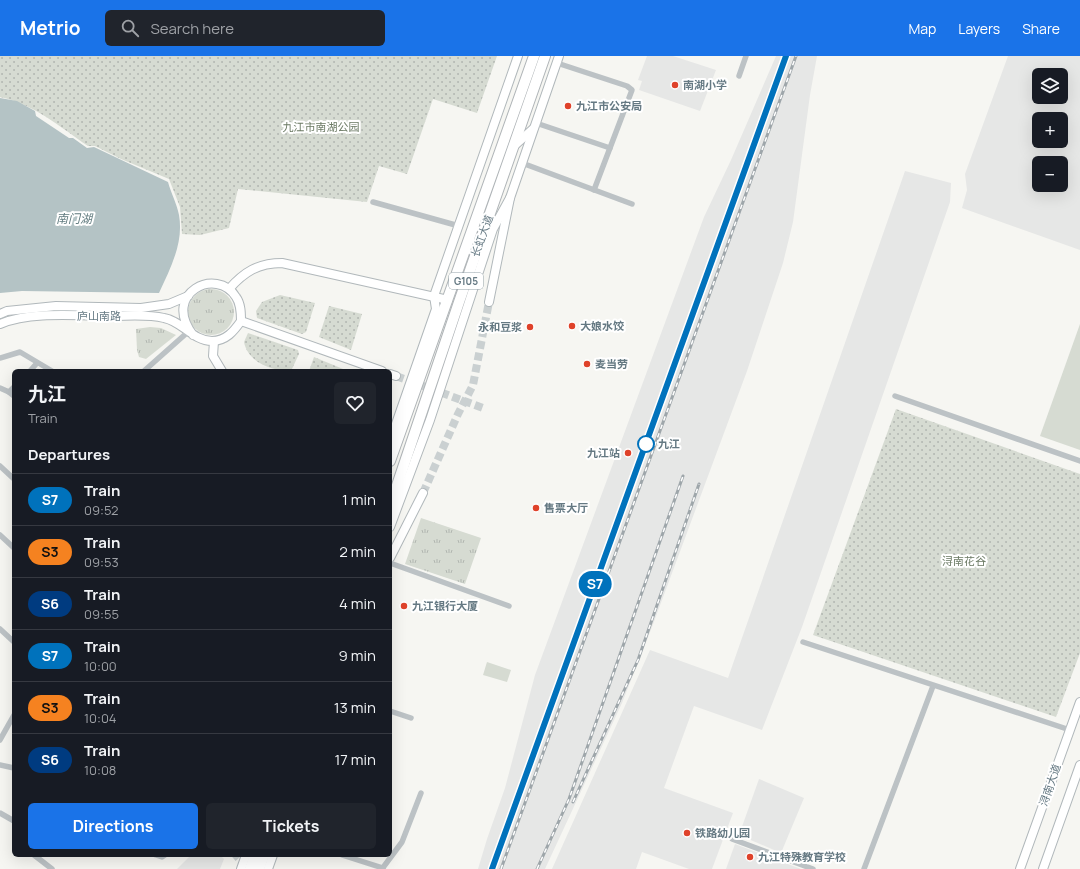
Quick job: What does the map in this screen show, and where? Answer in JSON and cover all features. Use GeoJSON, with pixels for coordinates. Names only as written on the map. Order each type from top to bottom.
{"type":"FeatureCollection","features":[{"type":"Feature","properties":{"kind":"highway","name":"长虹大道"},"geometry":{"type":"LineString","coordinates":[[392,454],[534,56]]}},
{"type":"Feature","properties":{"kind":"highway","name":"长虹大道"},"geometry":{"type":"LineString","coordinates":[[392,500],[545,56]]}},
{"type":"Feature","properties":{"kind":"highway"},"geometry":{"type":"LineString","coordinates":[[250,869],[254,857]]}},
{"type":"Feature","properties":{"kind":"highway"},"geometry":{"type":"LineString","coordinates":[[259,869],[263,857]]}},
{"type":"Feature","properties":{"kind":"street"},"geometry":{"type":"LineString","coordinates":[[392,435],[436,309],[434,296],[518,56]]}},
{"type":"Feature","properties":{"kind":"street"},"geometry":{"type":"LineString","coordinates":[[739,76],[746,56]]}},
{"type":"Feature","properties":{"kind":"street"},"geometry":{"type":"LineString","coordinates":[[490,302],[510,198],[558,59],[632,90],[594,190]]}},
{"type":"Feature","properties":{"kind":"street"},"geometry":{"type":"LineString","coordinates":[[514,146],[535,125]]}},
{"type":"Feature","properties":{"kind":"street"},"geometry":{"type":"LineString","coordinates":[[535,125],[610,148]]}},
{"type":"Feature","properties":{"kind":"street"},"geometry":{"type":"LineString","coordinates":[[522,163],[632,204]]}},
{"type":"Feature","properties":{"kind":"street"},"geometry":{"type":"LineString","coordinates":[[392,522],[430,420],[493,229],[510,198]]}},
{"type":"Feature","properties":{"kind":"street"},"geometry":{"type":"LineString","coordinates":[[372,202],[459,226]]}},
{"type":"Feature","properties":{"kind":"street"},"geometry":{"type":"LineString","coordinates":[[229,289],[240,277],[256,267],[282,262],[448,300]]}},
{"type":"Feature","properties":{"kind":"street"},"geometry":{"type":"LineString","coordinates":[[205,284],[217,284],[229,289],[237,297],[241,321],[228,336],[214,341],[202,340],[191,333],[185,324],[183,313],[188,296],[192,291],[205,284]]}},
{"type":"Feature","properties":{"kind":"street","name":"庐山南路"},"geometry":{"type":"LineString","coordinates":[[0,314],[56,306],[141,308],[170,304],[188,296]]}},
{"type":"Feature","properties":{"kind":"street","name":"庐山南路"},"geometry":{"type":"LineString","coordinates":[[0,324],[44,316],[154,316],[173,320],[191,333]]}},
{"type":"Feature","properties":{"kind":"street"},"geometry":{"type":"LineString","coordinates":[[241,321],[376,369]]}},
{"type":"Feature","properties":{"kind":"street"},"geometry":{"type":"LineString","coordinates":[[146,369],[191,333]]}},
{"type":"Feature","properties":{"kind":"street"},"geometry":{"type":"LineString","coordinates":[[214,341],[213,356],[221,369]]}},
{"type":"Feature","properties":{"kind":"street"},"geometry":{"type":"LineString","coordinates":[[0,358],[20,352],[48,369]]}},
{"type":"Feature","properties":{"kind":"street"},"geometry":{"type":"LineString","coordinates":[[32,369],[37,363]]}},
{"type":"Feature","properties":{"kind":"street"},"geometry":{"type":"LineString","coordinates":[[0,388],[12,394]]}},
{"type":"Feature","properties":{"kind":"street"},"geometry":{"type":"LineString","coordinates":[[9,392],[12,389]]}},
{"type":"Feature","properties":{"kind":"street"},"geometry":{"type":"LineString","coordinates":[[895,396],[1080,462]]}},
{"type":"Feature","properties":{"kind":"street"},"geometry":{"type":"LineString","coordinates":[[0,466],[12,477]]}},
{"type":"Feature","properties":{"kind":"street"},"geometry":{"type":"LineString","coordinates":[[392,554],[423,493]]}},
{"type":"Feature","properties":{"kind":"street"},"geometry":{"type":"LineString","coordinates":[[0,535],[12,546]]}},
{"type":"Feature","properties":{"kind":"street"},"geometry":{"type":"LineString","coordinates":[[392,564],[509,606]]}},
{"type":"Feature","properties":{"kind":"street"},"geometry":{"type":"LineString","coordinates":[[0,629],[12,640]]}},
{"type":"Feature","properties":{"kind":"street"},"geometry":{"type":"LineString","coordinates":[[803,642],[1070,730]]}},
{"type":"Feature","properties":{"kind":"street"},"geometry":{"type":"LineString","coordinates":[[864,869],[933,686]]}},
{"type":"Feature","properties":{"kind":"street","name":"浔南大道"},"geometry":{"type":"LineString","coordinates":[[1020,869],[1080,702]]}},
{"type":"Feature","properties":{"kind":"street"},"geometry":{"type":"LineString","coordinates":[[392,712],[411,718]]}},
{"type":"Feature","properties":{"kind":"street"},"geometry":{"type":"LineString","coordinates":[[0,740],[12,719]]}},
{"type":"Feature","properties":{"kind":"street"},"geometry":{"type":"LineString","coordinates":[[0,765],[12,768]]}},
{"type":"Feature","properties":{"kind":"street","name":"浔南大道"},"geometry":{"type":"LineString","coordinates":[[1043,869],[1080,765]]}},
{"type":"Feature","properties":{"kind":"street"},"geometry":{"type":"LineString","coordinates":[[392,856],[402,842],[421,793]]}},
{"type":"Feature","properties":{"kind":"street"},"geometry":{"type":"LineString","coordinates":[[0,813],[12,820]]}},
{"type":"Feature","properties":{"kind":"street"},"geometry":{"type":"LineString","coordinates":[[732,839],[813,869]]}},
{"type":"Feature","properties":{"kind":"street"},"geometry":{"type":"LineString","coordinates":[[37,857],[52,869]]}},
{"type":"Feature","properties":{"kind":"street"},"geometry":{"type":"LineString","coordinates":[[241,869],[245,857]]}},
{"type":"Feature","properties":{"kind":"street"},"geometry":{"type":"LineString","coordinates":[[268,869],[272,857]]}},
{"type":"Feature","properties":{"kind":"street"},"geometry":{"type":"LineString","coordinates":[[348,857],[382,869],[391,857]]}},
{"type":"Feature","properties":{"kind":"shaded area","name":"南湖小学"},"geometry":{"type":"Polygon","coordinates":[[[647,56],[673,56],[716,70],[700,111],[639,90],[642,81],[638,80],[647,56]]]}},
{"type":"Feature","properties":{"kind":"shaded area","name":"九江站"},"geometry":{"type":"Polygon","coordinates":[[[776,56],[817,56],[810,95],[793,222],[783,263],[747,371],[652,627],[622,703],[545,869],[478,869],[505,788],[535,675],[704,217],[731,160],[776,56]]]}},
{"type":"Feature","properties":{"kind":"shaded area"},"geometry":{"type":"Polygon","coordinates":[[[1008,56],[1080,56],[1080,250],[962,208],[967,190],[965,174],[1008,56]]]}},
{"type":"Feature","properties":{"kind":"shaded area"},"geometry":{"type":"Polygon","coordinates":[[[905,171],[951,183],[950,202],[802,627],[762,730],[694,706],[664,788],[733,813],[712,869],[689,869],[642,852],[636,869],[552,869],[650,650],[728,678],[905,171]]]}},
{"type":"Feature","properties":{"kind":"shaded area"},"geometry":{"type":"Polygon","coordinates":[[[759,779],[804,798],[781,853],[739,835],[759,779]]]}},
{"type":"Feature","properties":{"kind":"shaded area","name":"九江特殊教育学校"},"geometry":{"type":"Polygon","coordinates":[[[735,844],[801,869],[726,869],[735,844]]]}},
{"type":"Feature","properties":{"kind":"shaded area"},"geometry":{"type":"Polygon","coordinates":[[[189,857],[222,857],[224,859],[220,869],[177,869],[189,857]]]}},
{"type":"Feature","properties":{"kind":"green space","name":"九江市南湖公园"},"geometry":{"type":"Polygon","coordinates":[[[0,56],[497,56],[477,113],[433,99],[407,174],[379,166],[367,202],[238,189],[229,228],[200,235],[182,234],[180,207],[169,179],[121,159],[95,146],[88,146],[46,117],[24,105],[0,97],[0,56]]]}},
{"type":"Feature","properties":{"kind":"green space"},"geometry":{"type":"Polygon","coordinates":[[[216,289],[228,295],[233,303],[233,321],[228,329],[220,334],[206,335],[194,329],[189,321],[188,307],[194,295],[202,290],[216,289]]]}},
{"type":"Feature","properties":{"kind":"green space"},"geometry":{"type":"Polygon","coordinates":[[[280,295],[315,303],[306,332],[302,334],[257,318],[256,311],[262,302],[280,295]]]}},
{"type":"Feature","properties":{"kind":"green space"},"geometry":{"type":"Polygon","coordinates":[[[329,306],[362,314],[351,350],[319,337],[329,306]]]}},
{"type":"Feature","properties":{"kind":"green space"},"geometry":{"type":"Polygon","coordinates":[[[1080,324],[1080,450],[1040,436],[1080,324]]]}},
{"type":"Feature","properties":{"kind":"green space"},"geometry":{"type":"Polygon","coordinates":[[[150,327],[161,328],[176,335],[146,359],[139,357],[137,350],[136,329],[150,327]]]}},
{"type":"Feature","properties":{"kind":"green space"},"geometry":{"type":"Polygon","coordinates":[[[248,333],[298,350],[299,354],[292,369],[277,369],[262,364],[256,360],[246,349],[244,342],[248,333]]]}},
{"type":"Feature","properties":{"kind":"green space"},"geometry":{"type":"Polygon","coordinates":[[[314,357],[343,369],[310,369],[314,357]]]}},
{"type":"Feature","properties":{"kind":"green space","name":"浔南花谷"},"geometry":{"type":"Polygon","coordinates":[[[896,409],[1080,474],[1080,653],[1056,717],[813,635],[896,409]]]}},
{"type":"Feature","properties":{"kind":"green space"},"geometry":{"type":"Polygon","coordinates":[[[421,518],[481,538],[465,584],[405,564],[421,518]]]}},
{"type":"Feature","properties":{"kind":"green space"},"geometry":{"type":"Polygon","coordinates":[[[487,662],[511,670],[507,682],[483,675],[487,662]]]}},
{"type":"Feature","properties":{"kind":"water","name":"南门湖"},"geometry":{"type":"Polygon","coordinates":[[[0,98],[17,101],[35,111],[36,116],[87,148],[94,147],[168,182],[179,215],[180,236],[175,256],[159,293],[22,291],[0,293],[0,98]]]}},
{"type":"Feature","properties":{"kind":"tunnel"},"geometry":{"type":"LineString","coordinates":[[423,493],[458,414],[473,385],[489,302]]}},
{"type":"Feature","properties":{"kind":"tunnel"},"geometry":{"type":"LineString","coordinates":[[396,376],[483,408]]}},
{"type":"Feature","properties":{"kind":"tunnel"},"geometry":{"type":"LineString","coordinates":[[236,857],[244,866]]}},
{"type":"Feature","properties":{"kind":"railway"},"geometry":{"type":"LineString","coordinates":[[492,869],[786,56]]}},
{"type":"Feature","properties":{"kind":"railway"},"geometry":{"type":"LineString","coordinates":[[501,869],[796,56]]}},
{"type":"Feature","properties":{"kind":"railway"},"geometry":{"type":"LineString","coordinates":[[537,869],[569,799],[683,476]]}},
{"type":"Feature","properties":{"kind":"railway"},"geometry":{"type":"LineString","coordinates":[[573,802],[638,660],[699,484]]}},
{"type":"Feature","properties":{"kind":"train","name":"S7"},"geometry":{"type":"LineString","coordinates":[[492,869],[786,56]]}},
{"type":"Feature","properties":{"kind":"place","name":"南湖小学"},"geometry":{"type":"Point","coordinates":[675,85]}},
{"type":"Feature","properties":{"kind":"place","name":"九江市公安局"},"geometry":{"type":"Point","coordinates":[568,106]}},
{"type":"Feature","properties":{"kind":"place","name":"大娘水饺"},"geometry":{"type":"Point","coordinates":[572,326]}},
{"type":"Feature","properties":{"kind":"place","name":"永和豆浆"},"geometry":{"type":"Point","coordinates":[530,327]}},
{"type":"Feature","properties":{"kind":"place","name":"麦当劳"},"geometry":{"type":"Point","coordinates":[587,364]}},
{"type":"Feature","properties":{"kind":"place","name":"九江"},"geometry":{"type":"Point","coordinates":[646,444]}},
{"type":"Feature","properties":{"kind":"place","name":"九江站"},"geometry":{"type":"Point","coordinates":[628,453]}},
{"type":"Feature","properties":{"kind":"place","name":"售票大厅"},"geometry":{"type":"Point","coordinates":[536,508]}},
{"type":"Feature","properties":{"kind":"place","name":"九江银行大厦"},"geometry":{"type":"Point","coordinates":[404,606]}},
{"type":"Feature","properties":{"kind":"place","name":"铁路幼儿园"},"geometry":{"type":"Point","coordinates":[687,833]}},
{"type":"Feature","properties":{"kind":"place","name":"九江特殊教育学校"},"geometry":{"type":"Point","coordinates":[750,857]}}]}
